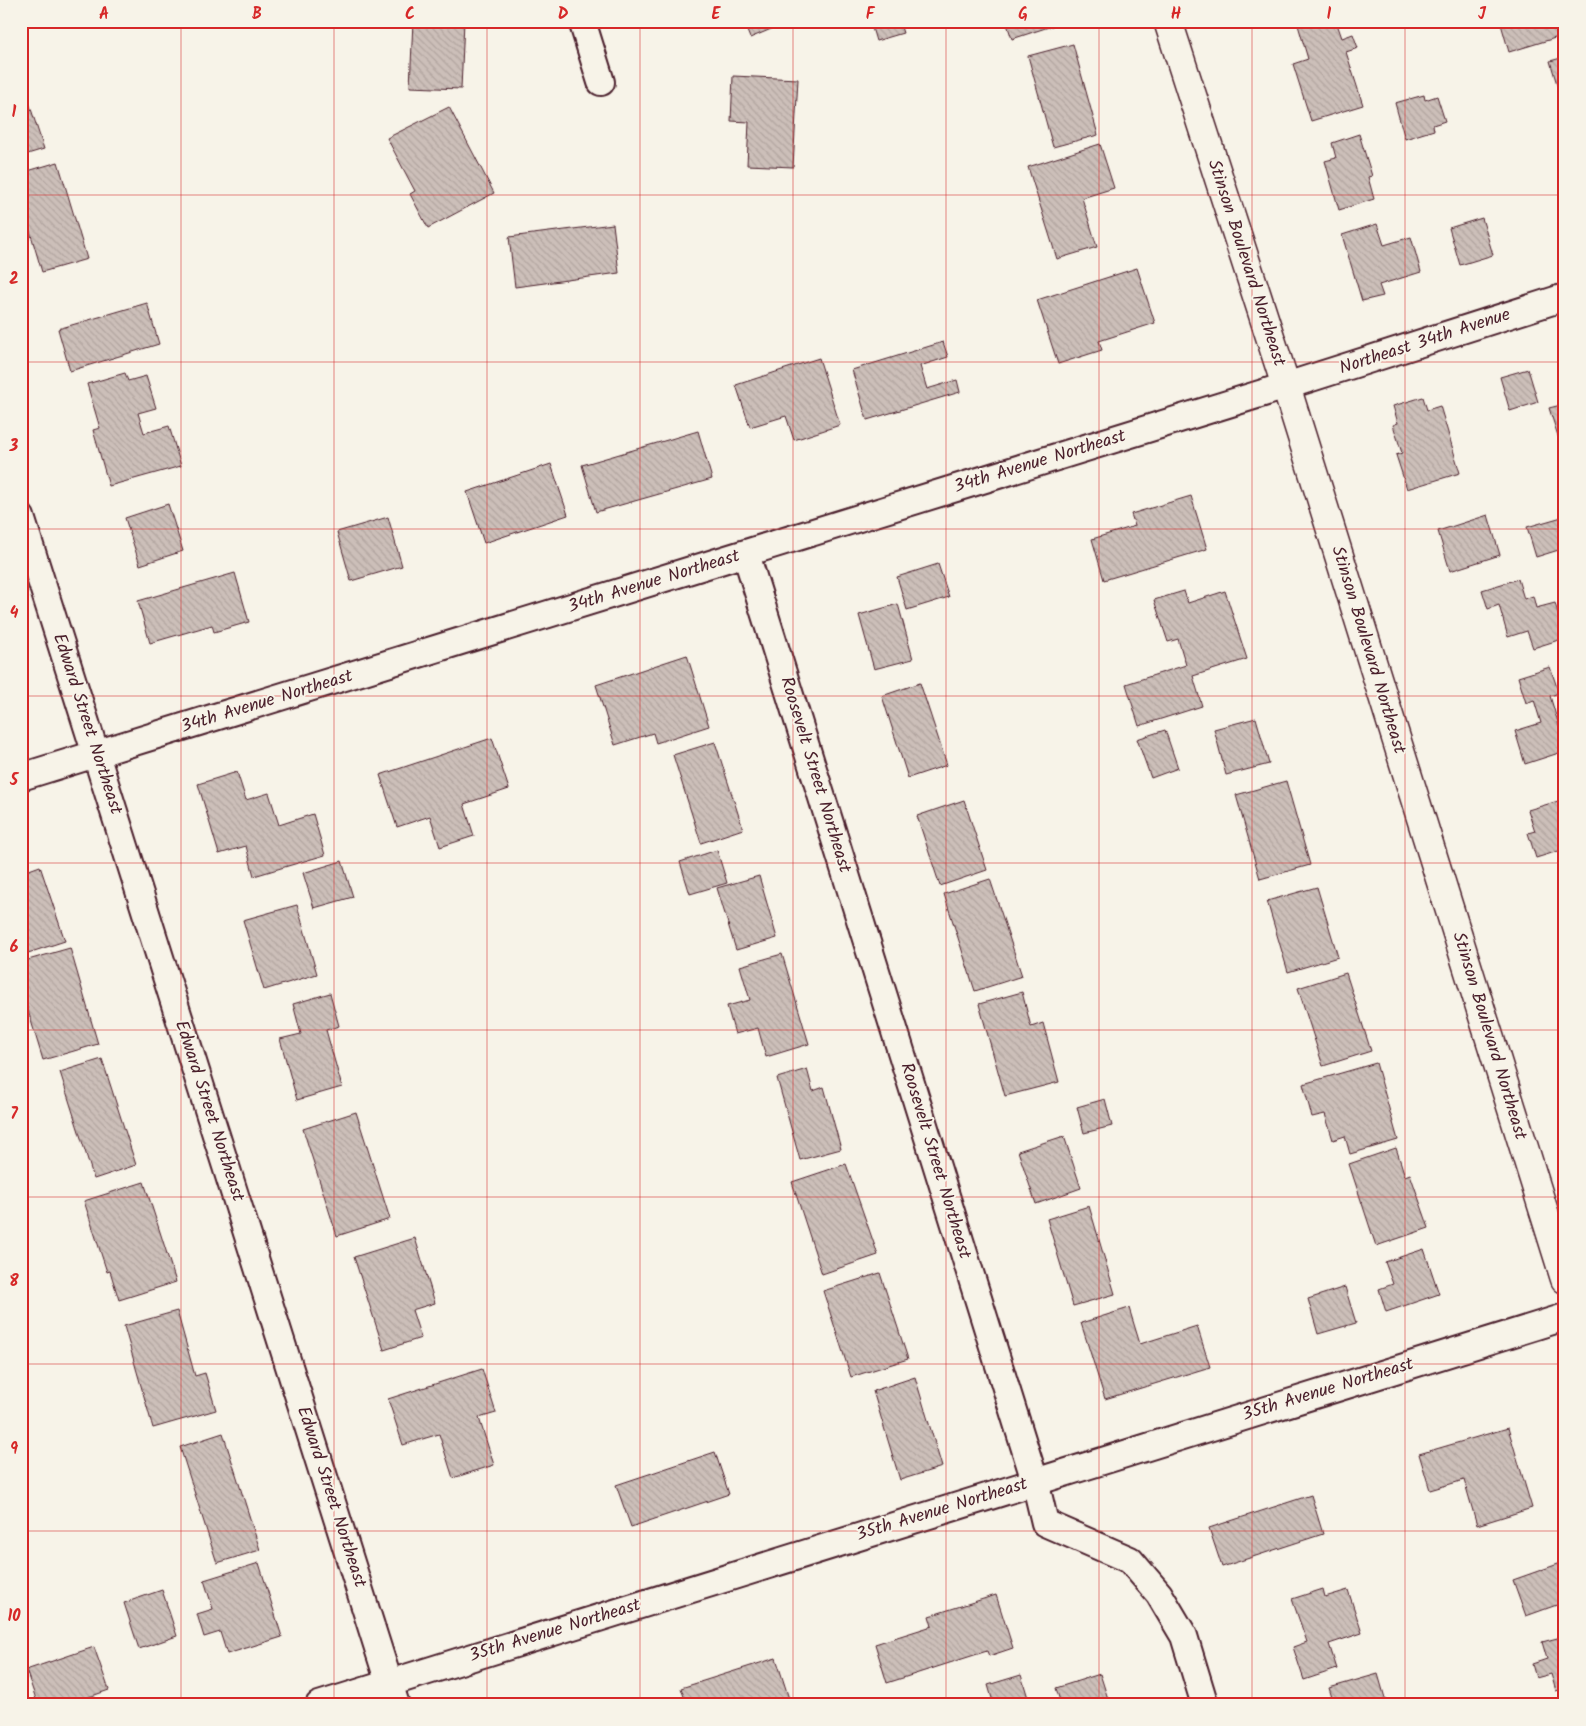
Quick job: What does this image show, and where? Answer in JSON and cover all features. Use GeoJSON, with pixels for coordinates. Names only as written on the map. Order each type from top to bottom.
{"type":"FeatureCollection","features":[{"type":"Feature","properties":{"kind":"street"},"geometry":{"type":"LineString","coordinates":[[582,21],[601,82]]}},
{"type":"Feature","properties":{"kind":"street","name":"Stinson Boulevard Northeast"},"geometry":{"type":"LineString","coordinates":[[1168,21],[1286,386],[1565,1279]]}},
{"type":"Feature","properties":{"kind":"street","name":"Northeast 34th Avenue"},"geometry":{"type":"LineString","coordinates":[[1286,386],[1565,298]]}},
{"type":"Feature","properties":{"kind":"street","name":"34th Avenue Northeast"},"geometry":{"type":"LineString","coordinates":[[21,777],[1286,386]]}},
{"type":"Feature","properties":{"kind":"street","name":"Edward Street Northeast"},"geometry":{"type":"LineString","coordinates":[[21,516],[393,1694]]}},
{"type":"Feature","properties":{"kind":"street","name":"Roosevelt Street Northeast"},"geometry":{"type":"LineString","coordinates":[[746,554],[1035,1481],[1045,1523],[1130,1560],[1159,1594],[1184,1636],[1205,1705]]}},
{"type":"Feature","properties":{"kind":"street","name":"35th Avenue Northeast"},"geometry":{"type":"LineString","coordinates":[[319,1705],[393,1694],[1035,1481],[1565,1316]]}},
{"type":"Feature","properties":{"kind":"building"},"geometry":{"type":"Polygon","coordinates":[[[413,21],[464,21],[461,89],[410,87],[413,21]]]}},
{"type":"Feature","properties":{"kind":"building"},"geometry":{"type":"Polygon","coordinates":[[[743,21],[790,21],[750,38],[743,21]]]}},
{"type":"Feature","properties":{"kind":"building"},"geometry":{"type":"Polygon","coordinates":[[[870,21],[899,21],[903,33],[876,41],[870,21]]]}},
{"type":"Feature","properties":{"kind":"building"},"geometry":{"type":"Polygon","coordinates":[[[1006,21],[1064,21],[1064,22],[1012,39],[1006,21]]]}},
{"type":"Feature","properties":{"kind":"building"},"geometry":{"type":"Polygon","coordinates":[[[1309,21],[1336,21],[1342,38],[1353,34],[1358,48],[1346,52],[1363,105],[1311,121],[1293,64],[1308,59],[1298,25],[1309,21]]]}},
{"type":"Feature","properties":{"kind":"building"},"geometry":{"type":"Polygon","coordinates":[[[1512,21],[1565,21],[1565,35],[1509,52],[1501,24],[1512,21]]]}},
{"type":"Feature","properties":{"kind":"building"},"geometry":{"type":"Polygon","coordinates":[[[1073,44],[1098,135],[1053,147],[1028,56],[1073,44]]]}},
{"type":"Feature","properties":{"kind":"building"},"geometry":{"type":"Polygon","coordinates":[[[1565,57],[1565,111],[1550,61],[1565,57]]]}},
{"type":"Feature","properties":{"kind":"building"},"geometry":{"type":"Polygon","coordinates":[[[733,76],[798,79],[793,167],[747,165],[749,122],[731,121],[733,76]]]}},
{"type":"Feature","properties":{"kind":"building"},"geometry":{"type":"Polygon","coordinates":[[[21,78],[44,149],[21,156],[21,78]]]}},
{"type":"Feature","properties":{"kind":"building"},"geometry":{"type":"Polygon","coordinates":[[[1424,95],[1425,100],[1437,96],[1445,121],[1433,125],[1434,130],[1405,139],[1395,103],[1424,95]]]}},
{"type":"Feature","properties":{"kind":"building"},"geometry":{"type":"Polygon","coordinates":[[[449,107],[494,193],[428,228],[410,194],[415,191],[387,138],[449,107]]]}},
{"type":"Feature","properties":{"kind":"building"},"geometry":{"type":"Polygon","coordinates":[[[1359,134],[1372,176],[1368,177],[1374,199],[1339,210],[1325,161],[1336,158],[1332,143],[1359,134]]]}},
{"type":"Feature","properties":{"kind":"building"},"geometry":{"type":"Polygon","coordinates":[[[1100,144],[1114,188],[1082,198],[1097,247],[1057,259],[1028,167],[1100,144]]]}},
{"type":"Feature","properties":{"kind":"building"},"geometry":{"type":"Polygon","coordinates":[[[58,162],[87,259],[42,272],[21,201],[21,173],[58,162]]]}},
{"type":"Feature","properties":{"kind":"building"},"geometry":{"type":"Polygon","coordinates":[[[1482,218],[1493,255],[1460,265],[1449,228],[1482,218]]]}},
{"type":"Feature","properties":{"kind":"building"},"geometry":{"type":"Polygon","coordinates":[[[613,224],[619,273],[515,287],[509,237],[613,224]]]}},
{"type":"Feature","properties":{"kind":"building"},"geometry":{"type":"Polygon","coordinates":[[[1377,224],[1384,245],[1411,237],[1421,272],[1379,285],[1383,296],[1362,301],[1342,235],[1377,224]]]}},
{"type":"Feature","properties":{"kind":"building"},"geometry":{"type":"Polygon","coordinates":[[[1137,268],[1155,323],[1099,341],[1102,350],[1058,364],[1037,300],[1137,268]]]}},
{"type":"Feature","properties":{"kind":"building"},"geometry":{"type":"Polygon","coordinates":[[[147,303],[159,344],[70,371],[58,329],[147,303]]]}},
{"type":"Feature","properties":{"kind":"building"},"geometry":{"type":"Polygon","coordinates":[[[943,342],[948,357],[920,366],[927,389],[957,380],[960,392],[867,420],[852,370],[943,342]]]}},
{"type":"Feature","properties":{"kind":"building"},"geometry":{"type":"Polygon","coordinates":[[[819,358],[840,425],[794,440],[786,416],[750,427],[736,385],[819,358]]]}},
{"type":"Feature","properties":{"kind":"building"},"geometry":{"type":"Polygon","coordinates":[[[1528,369],[1538,402],[1510,411],[1500,377],[1528,369]]]}},
{"type":"Feature","properties":{"kind":"building"},"geometry":{"type":"Polygon","coordinates":[[[125,373],[128,381],[146,376],[156,408],[138,413],[144,433],[169,426],[181,466],[109,486],[93,430],[100,428],[87,384],[125,373]]]}},
{"type":"Feature","properties":{"kind":"building"},"geometry":{"type":"Polygon","coordinates":[[[1423,397],[1427,410],[1440,406],[1460,473],[1407,489],[1396,455],[1402,453],[1393,425],[1398,423],[1393,406],[1423,397]]]}},
{"type":"Feature","properties":{"kind":"building"},"geometry":{"type":"Polygon","coordinates":[[[1565,404],[1565,437],[1559,439],[1549,408],[1565,404]]]}},
{"type":"Feature","properties":{"kind":"building"},"geometry":{"type":"Polygon","coordinates":[[[698,431],[712,479],[596,512],[582,465],[698,431]]]}},
{"type":"Feature","properties":{"kind":"building"},"geometry":{"type":"Polygon","coordinates":[[[551,464],[568,515],[484,543],[467,492],[551,464]]]}},
{"type":"Feature","properties":{"kind":"building"},"geometry":{"type":"Polygon","coordinates":[[[1191,496],[1207,549],[1104,580],[1092,539],[1135,526],[1131,514],[1191,496]]]}},
{"type":"Feature","properties":{"kind":"building"},"geometry":{"type":"Polygon","coordinates":[[[168,504],[183,551],[140,565],[125,518],[168,504]]]}},
{"type":"Feature","properties":{"kind":"building"},"geometry":{"type":"Polygon","coordinates":[[[1488,515],[1500,555],[1450,571],[1438,531],[1488,515]]]}},
{"type":"Feature","properties":{"kind":"building"},"geometry":{"type":"Polygon","coordinates":[[[388,517],[402,566],[351,581],[337,532],[388,517]]]}},
{"type":"Feature","properties":{"kind":"building"},"geometry":{"type":"Polygon","coordinates":[[[1562,517],[1565,526],[1565,548],[1536,557],[1527,527],[1562,517]]]}},
{"type":"Feature","properties":{"kind":"building"},"geometry":{"type":"Polygon","coordinates":[[[938,564],[949,597],[907,610],[897,577],[938,564]]]}},
{"type":"Feature","properties":{"kind":"building"},"geometry":{"type":"Polygon","coordinates":[[[235,573],[249,622],[214,632],[212,625],[150,643],[138,601],[235,573]]]}},
{"type":"Feature","properties":{"kind":"building"},"geometry":{"type":"Polygon","coordinates":[[[1518,579],[1524,599],[1533,596],[1536,608],[1555,603],[1565,638],[1533,648],[1527,631],[1508,637],[1499,605],[1488,609],[1482,590],[1518,579]]]}},
{"type":"Feature","properties":{"kind":"building"},"geometry":{"type":"Polygon","coordinates":[[[1184,591],[1188,603],[1225,591],[1247,659],[1193,676],[1202,706],[1139,726],[1126,684],[1186,665],[1178,639],[1168,642],[1154,600],[1184,591]]]}},
{"type":"Feature","properties":{"kind":"building"},"geometry":{"type":"Polygon","coordinates":[[[898,604],[913,659],[874,669],[859,615],[898,604]]]}},
{"type":"Feature","properties":{"kind":"building"},"geometry":{"type":"Polygon","coordinates":[[[687,655],[709,726],[656,743],[653,733],[615,745],[596,685],[687,655]]]}},
{"type":"Feature","properties":{"kind":"building"},"geometry":{"type":"Polygon","coordinates":[[[1550,667],[1559,693],[1550,696],[1560,729],[1565,728],[1565,751],[1525,764],[1515,731],[1541,723],[1534,700],[1526,703],[1518,677],[1550,667]]]}},
{"type":"Feature","properties":{"kind":"building"},"geometry":{"type":"Polygon","coordinates":[[[920,683],[947,765],[908,778],[882,696],[920,683]]]}},
{"type":"Feature","properties":{"kind":"building"},"geometry":{"type":"Polygon","coordinates":[[[1256,718],[1269,764],[1226,775],[1214,729],[1256,718]]]}},
{"type":"Feature","properties":{"kind":"building"},"geometry":{"type":"Polygon","coordinates":[[[1165,730],[1178,768],[1151,778],[1137,739],[1165,730]]]}},
{"type":"Feature","properties":{"kind":"building"},"geometry":{"type":"Polygon","coordinates":[[[492,738],[509,789],[464,804],[474,836],[440,847],[430,816],[397,827],[380,775],[492,738]]]}},
{"type":"Feature","properties":{"kind":"building"},"geometry":{"type":"Polygon","coordinates":[[[715,742],[743,829],[701,843],[673,755],[715,742]]]}},
{"type":"Feature","properties":{"kind":"building"},"geometry":{"type":"Polygon","coordinates":[[[237,772],[246,800],[269,793],[279,825],[313,814],[325,855],[254,876],[246,846],[219,854],[198,784],[237,772]]]}},
{"type":"Feature","properties":{"kind":"building"},"geometry":{"type":"Polygon","coordinates":[[[1286,781],[1310,865],[1260,879],[1236,795],[1286,781]]]}},
{"type":"Feature","properties":{"kind":"building"},"geometry":{"type":"Polygon","coordinates":[[[1565,799],[1565,849],[1536,858],[1528,833],[1535,831],[1528,810],[1565,799]]]}},
{"type":"Feature","properties":{"kind":"building"},"geometry":{"type":"Polygon","coordinates":[[[964,800],[987,870],[940,886],[917,816],[964,800]]]}},
{"type":"Feature","properties":{"kind":"building"},"geometry":{"type":"Polygon","coordinates":[[[717,850],[727,883],[690,894],[680,862],[717,850]]]}},
{"type":"Feature","properties":{"kind":"building"},"geometry":{"type":"Polygon","coordinates":[[[342,861],[353,897],[314,908],[303,873],[342,861]]]}},
{"type":"Feature","properties":{"kind":"building"},"geometry":{"type":"Polygon","coordinates":[[[40,866],[65,941],[28,953],[21,932],[21,873],[40,866]]]}},
{"type":"Feature","properties":{"kind":"building"},"geometry":{"type":"Polygon","coordinates":[[[759,876],[777,938],[736,950],[717,888],[759,876]]]}},
{"type":"Feature","properties":{"kind":"building"},"geometry":{"type":"Polygon","coordinates":[[[990,879],[1022,976],[975,991],[944,894],[990,879]]]}},
{"type":"Feature","properties":{"kind":"building"},"geometry":{"type":"Polygon","coordinates":[[[1317,887],[1338,957],[1288,972],[1267,901],[1317,887]]]}},
{"type":"Feature","properties":{"kind":"building"},"geometry":{"type":"Polygon","coordinates":[[[297,905],[317,974],[264,990],[243,920],[297,905]]]}},
{"type":"Feature","properties":{"kind":"building"},"geometry":{"type":"Polygon","coordinates":[[[70,948],[98,1044],[43,1060],[26,1004],[21,1005],[21,962],[70,948]]]}},
{"type":"Feature","properties":{"kind":"building"},"geometry":{"type":"Polygon","coordinates":[[[782,954],[809,1044],[766,1057],[758,1028],[735,1034],[727,1006],[750,1000],[740,966],[782,954]]]}},
{"type":"Feature","properties":{"kind":"building"},"geometry":{"type":"Polygon","coordinates":[[[1346,973],[1371,1051],[1323,1066],[1298,988],[1346,973]]]}},
{"type":"Feature","properties":{"kind":"building"},"geometry":{"type":"Polygon","coordinates":[[[1022,992],[1031,1027],[1043,1023],[1059,1082],[1005,1096],[979,1004],[1022,992]]]}},
{"type":"Feature","properties":{"kind":"building"},"geometry":{"type":"Polygon","coordinates":[[[330,993],[339,1026],[326,1030],[342,1087],[297,1100],[280,1039],[301,1034],[293,1004],[330,993]]]}},
{"type":"Feature","properties":{"kind":"building"},"geometry":{"type":"Polygon","coordinates":[[[102,1059],[136,1165],[94,1179],[60,1072],[102,1059]]]}},
{"type":"Feature","properties":{"kind":"building"},"geometry":{"type":"Polygon","coordinates":[[[1376,1063],[1398,1140],[1350,1154],[1345,1136],[1333,1140],[1325,1114],[1312,1117],[1303,1084],[1376,1063]]]}},
{"type":"Feature","properties":{"kind":"building"},"geometry":{"type":"Polygon","coordinates":[[[807,1069],[813,1091],[824,1087],[841,1149],[800,1160],[777,1078],[807,1069]]]}},
{"type":"Feature","properties":{"kind":"building"},"geometry":{"type":"Polygon","coordinates":[[[1105,1099],[1112,1126],[1084,1133],[1077,1107],[1105,1099]]]}},
{"type":"Feature","properties":{"kind":"building"},"geometry":{"type":"Polygon","coordinates":[[[356,1112],[390,1219],[337,1236],[303,1129],[356,1112]]]}},
{"type":"Feature","properties":{"kind":"building"},"geometry":{"type":"Polygon","coordinates":[[[1064,1136],[1081,1188],[1036,1204],[1018,1151],[1064,1136]]]}},
{"type":"Feature","properties":{"kind":"building"},"geometry":{"type":"Polygon","coordinates":[[[1396,1148],[1405,1176],[1410,1174],[1429,1228],[1376,1246],[1349,1164],[1396,1148]]]}},
{"type":"Feature","properties":{"kind":"building"},"geometry":{"type":"Polygon","coordinates":[[[846,1164],[878,1255],[822,1274],[792,1182],[846,1164]]]}},
{"type":"Feature","properties":{"kind":"building"},"geometry":{"type":"Polygon","coordinates":[[[144,1182],[176,1282],[119,1300],[110,1271],[107,1272],[84,1201],[144,1182]]]}},
{"type":"Feature","properties":{"kind":"building"},"geometry":{"type":"Polygon","coordinates":[[[1089,1206],[1115,1294],[1073,1306],[1047,1219],[1089,1206]]]}},
{"type":"Feature","properties":{"kind":"building"},"geometry":{"type":"Polygon","coordinates":[[[415,1238],[435,1303],[412,1310],[421,1338],[384,1350],[354,1257],[415,1238]]]}},
{"type":"Feature","properties":{"kind":"building"},"geometry":{"type":"Polygon","coordinates":[[[1424,1249],[1439,1294],[1386,1312],[1379,1289],[1393,1284],[1385,1262],[1424,1249]]]}},
{"type":"Feature","properties":{"kind":"building"},"geometry":{"type":"Polygon","coordinates":[[[880,1273],[908,1359],[851,1377],[823,1291],[880,1273]]]}},
{"type":"Feature","properties":{"kind":"building"},"geometry":{"type":"Polygon","coordinates":[[[1345,1287],[1356,1323],[1318,1334],[1308,1299],[1345,1287]]]}},
{"type":"Feature","properties":{"kind":"building"},"geometry":{"type":"Polygon","coordinates":[[[1129,1308],[1140,1344],[1197,1326],[1210,1367],[1105,1399],[1081,1323],[1129,1308]]]}},
{"type":"Feature","properties":{"kind":"building"},"geometry":{"type":"Polygon","coordinates":[[[177,1311],[195,1376],[205,1373],[216,1410],[153,1428],[124,1326],[177,1311]]]}},
{"type":"Feature","properties":{"kind":"building"},"geometry":{"type":"Polygon","coordinates":[[[482,1369],[496,1413],[479,1418],[494,1465],[453,1478],[439,1434],[403,1445],[388,1399],[482,1369]]]}},
{"type":"Feature","properties":{"kind":"building"},"geometry":{"type":"Polygon","coordinates":[[[915,1377],[942,1467],[900,1480],[873,1391],[915,1377]]]}},
{"type":"Feature","properties":{"kind":"building"},"geometry":{"type":"Polygon","coordinates":[[[1508,1428],[1532,1508],[1477,1525],[1464,1480],[1430,1490],[1419,1454],[1508,1428]]]}},
{"type":"Feature","properties":{"kind":"building"},"geometry":{"type":"Polygon","coordinates":[[[223,1433],[260,1550],[217,1563],[180,1447],[223,1433]]]}},
{"type":"Feature","properties":{"kind":"building"},"geometry":{"type":"Polygon","coordinates":[[[715,1452],[729,1494],[631,1527],[616,1485],[715,1452]]]}},
{"type":"Feature","properties":{"kind":"building"},"geometry":{"type":"Polygon","coordinates":[[[1311,1495],[1323,1534],[1222,1567],[1209,1528],[1311,1495]]]}},
{"type":"Feature","properties":{"kind":"building"},"geometry":{"type":"Polygon","coordinates":[[[259,1563],[282,1637],[227,1654],[220,1632],[204,1637],[197,1614],[213,1609],[204,1580],[259,1563]]]}},
{"type":"Feature","properties":{"kind":"building"},"geometry":{"type":"Polygon","coordinates":[[[1561,1563],[1565,1574],[1565,1602],[1526,1616],[1513,1580],[1561,1563]]]}},
{"type":"Feature","properties":{"kind":"building"},"geometry":{"type":"Polygon","coordinates":[[[1323,1589],[1325,1597],[1348,1590],[1362,1633],[1329,1644],[1337,1669],[1304,1680],[1293,1647],[1307,1642],[1292,1599],[1323,1589]]]}},
{"type":"Feature","properties":{"kind":"building"},"geometry":{"type":"Polygon","coordinates":[[[162,1590],[177,1636],[139,1649],[124,1603],[162,1590]]]}},
{"type":"Feature","properties":{"kind":"building"},"geometry":{"type":"Polygon","coordinates":[[[996,1595],[1013,1648],[989,1656],[987,1651],[887,1683],[875,1644],[932,1626],[929,1616],[996,1595]]]}},
{"type":"Feature","properties":{"kind":"building"},"geometry":{"type":"Polygon","coordinates":[[[1565,1636],[1565,1688],[1556,1691],[1551,1674],[1536,1678],[1532,1664],[1547,1659],[1542,1642],[1565,1636]]]}},
{"type":"Feature","properties":{"kind":"building"},"geometry":{"type":"Polygon","coordinates":[[[94,1647],[109,1690],[66,1705],[38,1705],[26,1670],[94,1647]]]}},
{"type":"Feature","properties":{"kind":"building"},"geometry":{"type":"Polygon","coordinates":[[[776,1658],[791,1705],[687,1705],[681,1688],[776,1658]]]}},
{"type":"Feature","properties":{"kind":"building"},"geometry":{"type":"Polygon","coordinates":[[[1100,1674],[1110,1705],[1047,1705],[1060,1701],[1056,1688],[1100,1674]]]}},
{"type":"Feature","properties":{"kind":"building"},"geometry":{"type":"Polygon","coordinates":[[[1378,1674],[1387,1705],[1332,1705],[1334,1704],[1329,1688],[1378,1674]]]}},
{"type":"Feature","properties":{"kind":"building"},"geometry":{"type":"Polygon","coordinates":[[[1021,1675],[1029,1701],[1017,1705],[994,1705],[988,1685],[1021,1675]]]}}]}
